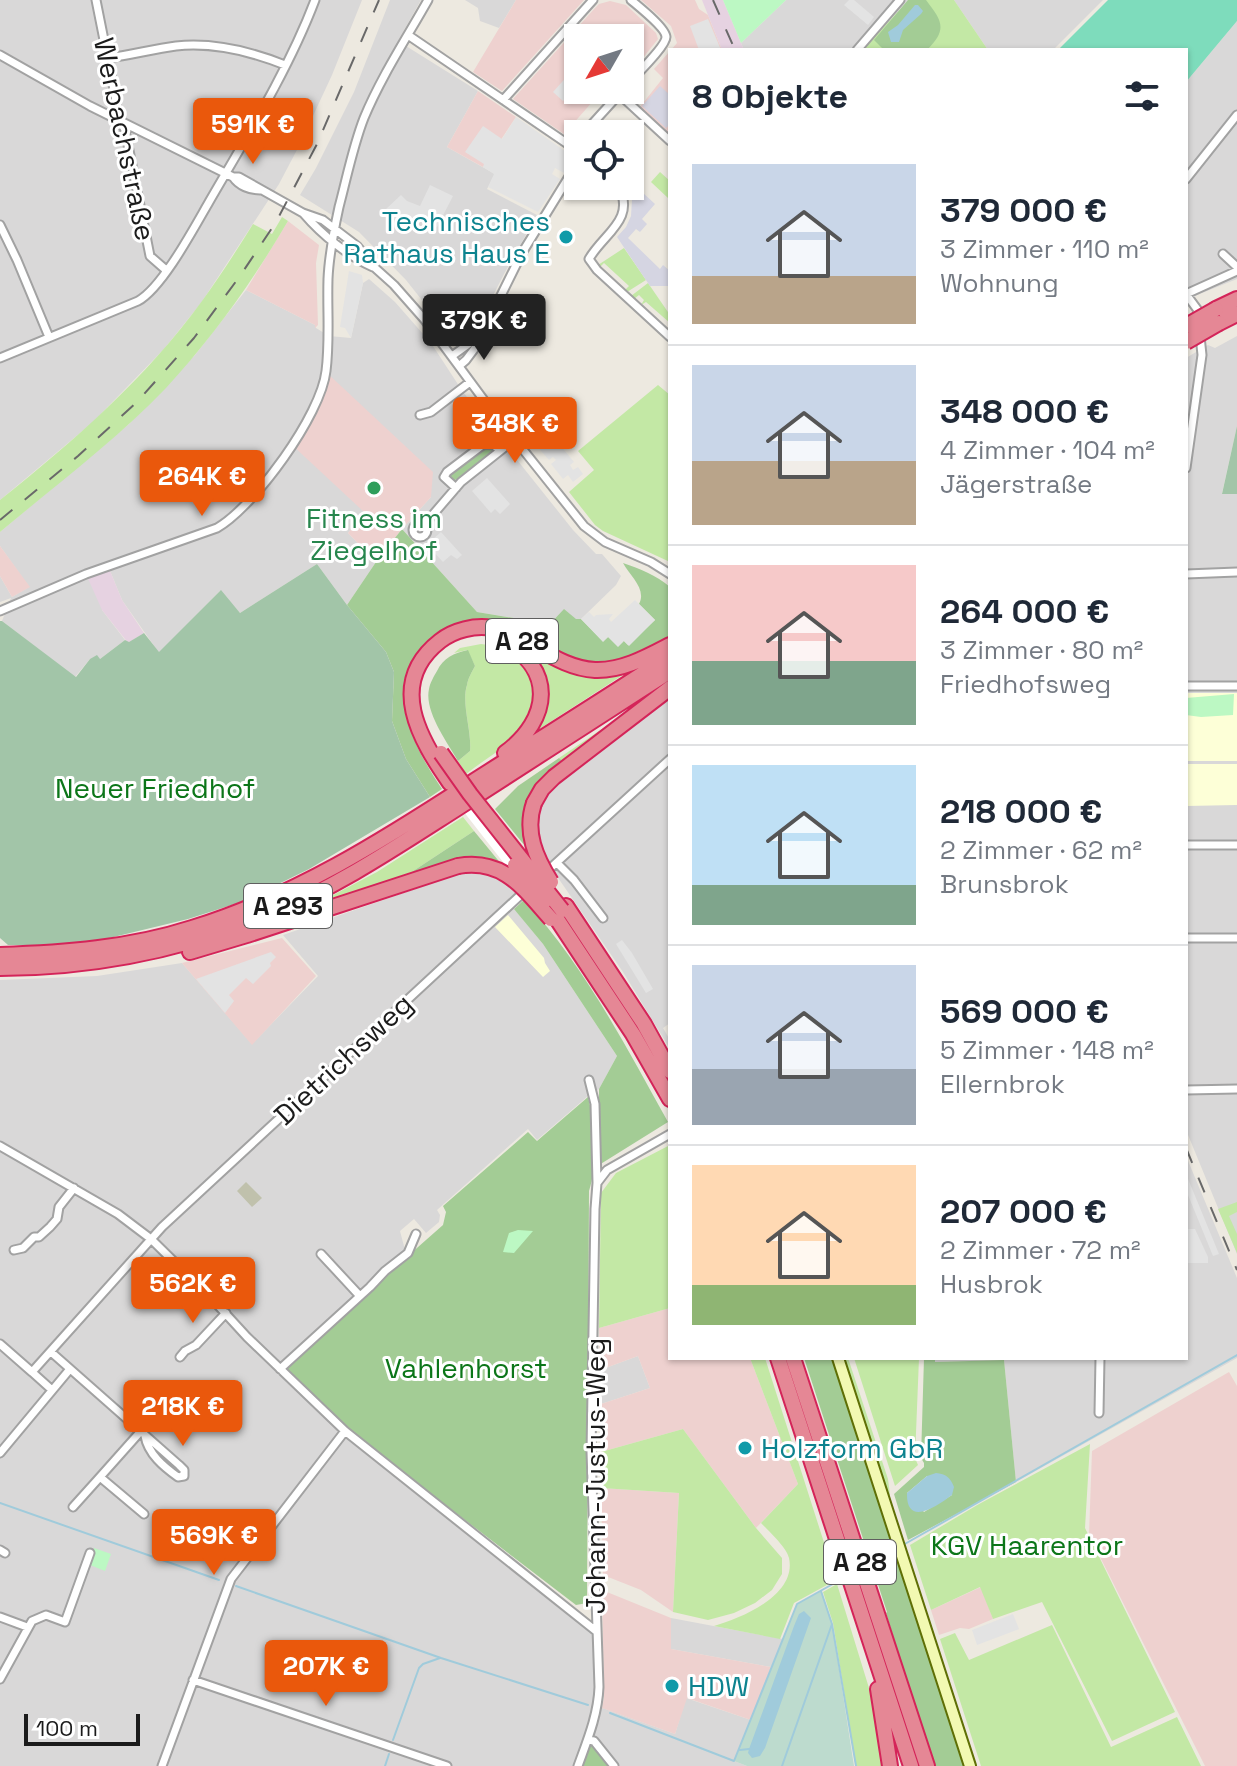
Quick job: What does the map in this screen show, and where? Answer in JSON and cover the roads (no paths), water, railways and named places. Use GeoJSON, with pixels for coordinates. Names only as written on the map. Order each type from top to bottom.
{"type":"FeatureCollection","features":[{"type":"Feature","properties":{"kind":"highway"},"geometry":{"type":"LineString","coordinates":[[1188,340],[1237,299]]}},
{"type":"Feature","properties":{"kind":"highway"},"geometry":{"type":"LineString","coordinates":[[1188,325],[1237,314]]}},
{"type":"Feature","properties":{"kind":"highway","name":"A 28"},"geometry":{"type":"LineString","coordinates":[[437,755],[419,730],[411,690],[419,665],[442,639],[472,628],[495,629],[575,667],[591,669],[618,667],[639,661],[668,646]]}},
{"type":"Feature","properties":{"kind":"highway","name":"A 293"},"geometry":{"type":"LineString","coordinates":[[472,783],[483,768],[521,740],[537,718],[540,703],[541,689],[531,663],[513,646],[490,637],[468,637],[442,650],[428,666],[420,697],[437,755],[470,794],[558,913],[599,958],[644,1024],[668,1067]]}},
{"type":"Feature","properties":{"kind":"highway","name":"A 293"},"geometry":{"type":"LineString","coordinates":[[0,955],[90,949],[139,942],[236,913],[299,886],[386,838],[668,657]]}},
{"type":"Feature","properties":{"kind":"highway","name":"A 293"},"geometry":{"type":"LineString","coordinates":[[0,968],[103,961],[187,943],[305,899],[393,849],[668,672]]}},
{"type":"Feature","properties":{"kind":"highway"},"geometry":{"type":"LineString","coordinates":[[668,690],[554,777],[534,803],[530,822],[534,846],[570,939],[633,1034],[668,1095]]}},
{"type":"Feature","properties":{"kind":"highway"},"geometry":{"type":"LineString","coordinates":[[103,961],[135,963],[200,949],[458,866],[491,867],[505,873],[558,913]]}},
{"type":"Feature","properties":{"kind":"highway","name":"A 28"},"geometry":{"type":"LineString","coordinates":[[779,1360],[911,1766]]}},
{"type":"Feature","properties":{"kind":"highway","name":"A 28"},"geometry":{"type":"LineString","coordinates":[[794,1360],[927,1766]]}},
{"type":"Feature","properties":{"kind":"highway"},"geometry":{"type":"LineString","coordinates":[[874,1653],[890,1766]]}},
{"type":"Feature","properties":{"kind":"street","name":"Werbachstraße"},"geometry":{"type":"LineString","coordinates":[[96,0],[117,114],[125,130],[150,256],[166,270]]}},
{"type":"Feature","properties":{"kind":"street"},"geometry":{"type":"LineString","coordinates":[[0,358],[143,299],[151,291],[229,175],[300,37],[315,0]]}},
{"type":"Feature","properties":{"kind":"street"},"geometry":{"type":"LineString","coordinates":[[0,611],[91,572],[209,532],[244,506],[269,477],[310,416],[325,379],[332,240],[361,126],[379,87],[428,0]]}},
{"type":"Feature","properties":{"kind":"street"},"geometry":{"type":"LineString","coordinates":[[503,100],[593,0]]}},
{"type":"Feature","properties":{"kind":"street"},"geometry":{"type":"LineString","coordinates":[[631,0],[660,27],[666,37],[644,66]]}},
{"type":"Feature","properties":{"kind":"street"},"geometry":{"type":"LineString","coordinates":[[859,48],[900,0]]}},
{"type":"Feature","properties":{"kind":"street"},"geometry":{"type":"LineString","coordinates":[[408,35],[564,138]]}},
{"type":"Feature","properties":{"kind":"street"},"geometry":{"type":"LineString","coordinates":[[108,58],[176,46],[210,46],[246,51],[285,65]]}},
{"type":"Feature","properties":{"kind":"street"},"geometry":{"type":"LineString","coordinates":[[0,55],[229,175],[251,190],[260,190],[335,228],[357,246],[409,301],[590,532],[612,547],[651,562],[668,573]]}},
{"type":"Feature","properties":{"kind":"street"},"geometry":{"type":"LineString","coordinates":[[596,120],[610,104]]}},
{"type":"Feature","properties":{"kind":"street"},"geometry":{"type":"LineString","coordinates":[[633,104],[668,139]]}},
{"type":"Feature","properties":{"kind":"street"},"geometry":{"type":"LineString","coordinates":[[1188,176],[1237,115]]}},
{"type":"Feature","properties":{"kind":"street"},"geometry":{"type":"LineString","coordinates":[[459,366],[471,354],[522,253],[564,185]]}},
{"type":"Feature","properties":{"kind":"street"},"geometry":{"type":"LineString","coordinates":[[624,200],[623,214],[589,259],[668,335]]}},
{"type":"Feature","properties":{"kind":"street"},"geometry":{"type":"LineString","coordinates":[[303,213],[332,240],[374,267]]}},
{"type":"Feature","properties":{"kind":"street"},"geometry":{"type":"LineString","coordinates":[[0,225],[49,337]]}},
{"type":"Feature","properties":{"kind":"street"},"geometry":{"type":"LineString","coordinates":[[1188,293],[1237,269],[1223,254]]}},
{"type":"Feature","properties":{"kind":"street"},"geometry":{"type":"LineString","coordinates":[[1188,297],[1197,309],[1202,355],[1188,454]]}},
{"type":"Feature","properties":{"kind":"street"},"geometry":{"type":"LineString","coordinates":[[452,356],[479,337]]}},
{"type":"Feature","properties":{"kind":"street"},"geometry":{"type":"LineString","coordinates":[[420,415],[431,412],[470,382]]}},
{"type":"Feature","properties":{"kind":"street"},"geometry":{"type":"LineString","coordinates":[[424,525],[456,488],[515,439]]}},
{"type":"Feature","properties":{"kind":"street"},"geometry":{"type":"LineString","coordinates":[[456,488],[445,478],[447,472],[484,444],[500,450]]}},
{"type":"Feature","properties":{"kind":"street"},"geometry":{"type":"LineString","coordinates":[[1188,574],[1237,572]]}},
{"type":"Feature","properties":{"kind":"street"},"geometry":{"type":"LineString","coordinates":[[1188,686],[1237,686]]}},
{"type":"Feature","properties":{"kind":"street","name":"Dietrichsweg"},"geometry":{"type":"LineString","coordinates":[[32,1372],[151,1239],[470,940],[668,761]]}},
{"type":"Feature","properties":{"kind":"street"},"geometry":{"type":"LineString","coordinates":[[1188,845],[1237,845]]}},
{"type":"Feature","properties":{"kind":"street"},"geometry":{"type":"LineString","coordinates":[[557,863],[603,918]]}},
{"type":"Feature","properties":{"kind":"street"},"geometry":{"type":"LineString","coordinates":[[1188,938],[1237,938]]}},
{"type":"Feature","properties":{"kind":"street","name":"Johann-Justus-Weg"},"geometry":{"type":"LineString","coordinates":[[578,1766],[599,1699],[591,1452],[597,1183],[595,1104],[589,1080]]}},
{"type":"Feature","properties":{"kind":"street"},"geometry":{"type":"LineString","coordinates":[[1188,1090],[1237,1089]]}},
{"type":"Feature","properties":{"kind":"street"},"geometry":{"type":"LineString","coordinates":[[597,1183],[607,1170],[668,1135]]}},
{"type":"Feature","properties":{"kind":"street"},"geometry":{"type":"LineString","coordinates":[[0,1146],[118,1214],[151,1239],[345,1431],[596,1631]]}},
{"type":"Feature","properties":{"kind":"street"},"geometry":{"type":"LineString","coordinates":[[14,1250],[23,1248],[50,1227],[57,1219],[59,1207],[74,1188]]}},
{"type":"Feature","properties":{"kind":"street"},"geometry":{"type":"LineString","coordinates":[[280,1369],[408,1253],[416,1234]]}},
{"type":"Feature","properties":{"kind":"street"},"geometry":{"type":"LineString","coordinates":[[321,1254],[359,1295]]}},
{"type":"Feature","properties":{"kind":"street"},"geometry":{"type":"LineString","coordinates":[[180,1357],[226,1313]]}},
{"type":"Feature","properties":{"kind":"street"},"geometry":{"type":"LineString","coordinates":[[0,1344],[52,1390]]}},
{"type":"Feature","properties":{"kind":"street"},"geometry":{"type":"LineString","coordinates":[[51,1352],[184,1470],[184,1476],[178,1477],[157,1458],[143,1434]]}},
{"type":"Feature","properties":{"kind":"street"},"geometry":{"type":"LineString","coordinates":[[839,1360],[970,1766]]}},
{"type":"Feature","properties":{"kind":"street"},"geometry":{"type":"LineString","coordinates":[[1099,1413],[1100,1360]]}},
{"type":"Feature","properties":{"kind":"street"},"geometry":{"type":"LineString","coordinates":[[0,1453],[70,1369]]}},
{"type":"Feature","properties":{"kind":"street"},"geometry":{"type":"LineString","coordinates":[[162,1766],[231,1579],[345,1431]]}},
{"type":"Feature","properties":{"kind":"street"},"geometry":{"type":"LineString","coordinates":[[73,1507],[143,1434]]}},
{"type":"Feature","properties":{"kind":"street"},"geometry":{"type":"LineString","coordinates":[[100,1477],[144,1514]]}},
{"type":"Feature","properties":{"kind":"street"},"geometry":{"type":"LineString","coordinates":[[0,1679],[32,1621],[46,1615],[65,1622],[90,1553]]}},
{"type":"Feature","properties":{"kind":"street"},"geometry":{"type":"LineString","coordinates":[[0,1617],[27,1627]]}},
{"type":"Feature","properties":{"kind":"street"},"geometry":{"type":"LineString","coordinates":[[193,1680],[447,1766]]}},
{"type":"Feature","properties":{"kind":"street"},"geometry":{"type":"LineString","coordinates":[[588,1740],[594,1741],[614,1766]]}},
{"type":"Feature","properties":{"kind":"water"},"geometry":{"type":"Polygon","coordinates":[[[915,5],[923,11],[903,30],[899,42],[891,42],[888,32],[915,5]]]}},
{"type":"Feature","properties":{"kind":"water"},"geometry":{"type":"Polygon","coordinates":[[[936,1473],[945,1475],[951,1481],[954,1487],[952,1495],[924,1511],[912,1510],[907,1493],[927,1476],[936,1473]]]}},
{"type":"Feature","properties":{"kind":"water"},"geometry":{"type":"Polygon","coordinates":[[[804,1611],[811,1618],[765,1748],[760,1756],[752,1758],[749,1749],[794,1626],[799,1614],[804,1611]]]}},
{"type":"Feature","properties":{"kind":"waterway"},"geometry":{"type":"LineString","coordinates":[[903,1545],[1237,1355]]}},
{"type":"Feature","properties":{"kind":"waterway"},"geometry":{"type":"LineString","coordinates":[[0,1503],[219,1580]]}},
{"type":"Feature","properties":{"kind":"waterway"},"geometry":{"type":"LineString","coordinates":[[868,1565],[897,1548]]}},
{"type":"Feature","properties":{"kind":"waterway"},"geometry":{"type":"LineString","coordinates":[[610,1713],[734,1761],[797,1604],[840,1580]]}},
{"type":"Feature","properties":{"kind":"waterway"},"geometry":{"type":"LineString","coordinates":[[236,1586],[441,1658],[588,1705]]}},
{"type":"Feature","properties":{"kind":"waterway"},"geometry":{"type":"LineString","coordinates":[[821,1591],[832,1624],[856,1766]]}},
{"type":"Feature","properties":{"kind":"waterway"},"geometry":{"type":"LineString","coordinates":[[782,1766],[832,1624]]}},
{"type":"Feature","properties":{"kind":"waterway"},"geometry":{"type":"LineString","coordinates":[[393,1740],[419,1668],[440,1658]]}},
{"type":"Feature","properties":{"kind":"waterway"},"geometry":{"type":"LineString","coordinates":[[740,1750],[749,1749]]}},
{"type":"Feature","properties":{"kind":"waterway"},"geometry":{"type":"LineString","coordinates":[[385,1766],[389,1754]]}},
{"type":"Feature","properties":{"kind":"railway"},"geometry":{"type":"LineString","coordinates":[[0,520],[78,456],[137,402],[194,338],[240,276],[276,222],[317,144],[379,0]]}},
{"type":"Feature","properties":{"kind":"railway"},"geometry":{"type":"LineString","coordinates":[[713,0],[734,48]]}},
{"type":"Feature","properties":{"kind":"railway"},"geometry":{"type":"LineString","coordinates":[[1188,1153],[1237,1270]]}},
{"type":"Feature","properties":{"kind":"place","name":"Technisches Rathaus Haus E"},"geometry":{"type":"Point","coordinates":[566,237]}},
{"type":"Feature","properties":{"kind":"place","name":"Fitness im Ziegelhof"},"geometry":{"type":"Point","coordinates":[374,488]}},
{"type":"Feature","properties":{"kind":"place","name":"Holzform GbR"},"geometry":{"type":"Point","coordinates":[745,1448]}},
{"type":"Feature","properties":{"kind":"place","name":"HDW"},"geometry":{"type":"Point","coordinates":[672,1686]}},
{"type":"Feature","properties":{"kind":"park label","name":"Neuer Friedhof"},"geometry":{"type":"Point","coordinates":[155,788]}},
{"type":"Feature","properties":{"kind":"park label","name":"Vahlenhorst"},"geometry":{"type":"Point","coordinates":[466,1368]}},
{"type":"Feature","properties":{"kind":"park label","name":"KGV Haarentor"},"geometry":{"type":"Point","coordinates":[1027,1545]}}]}
